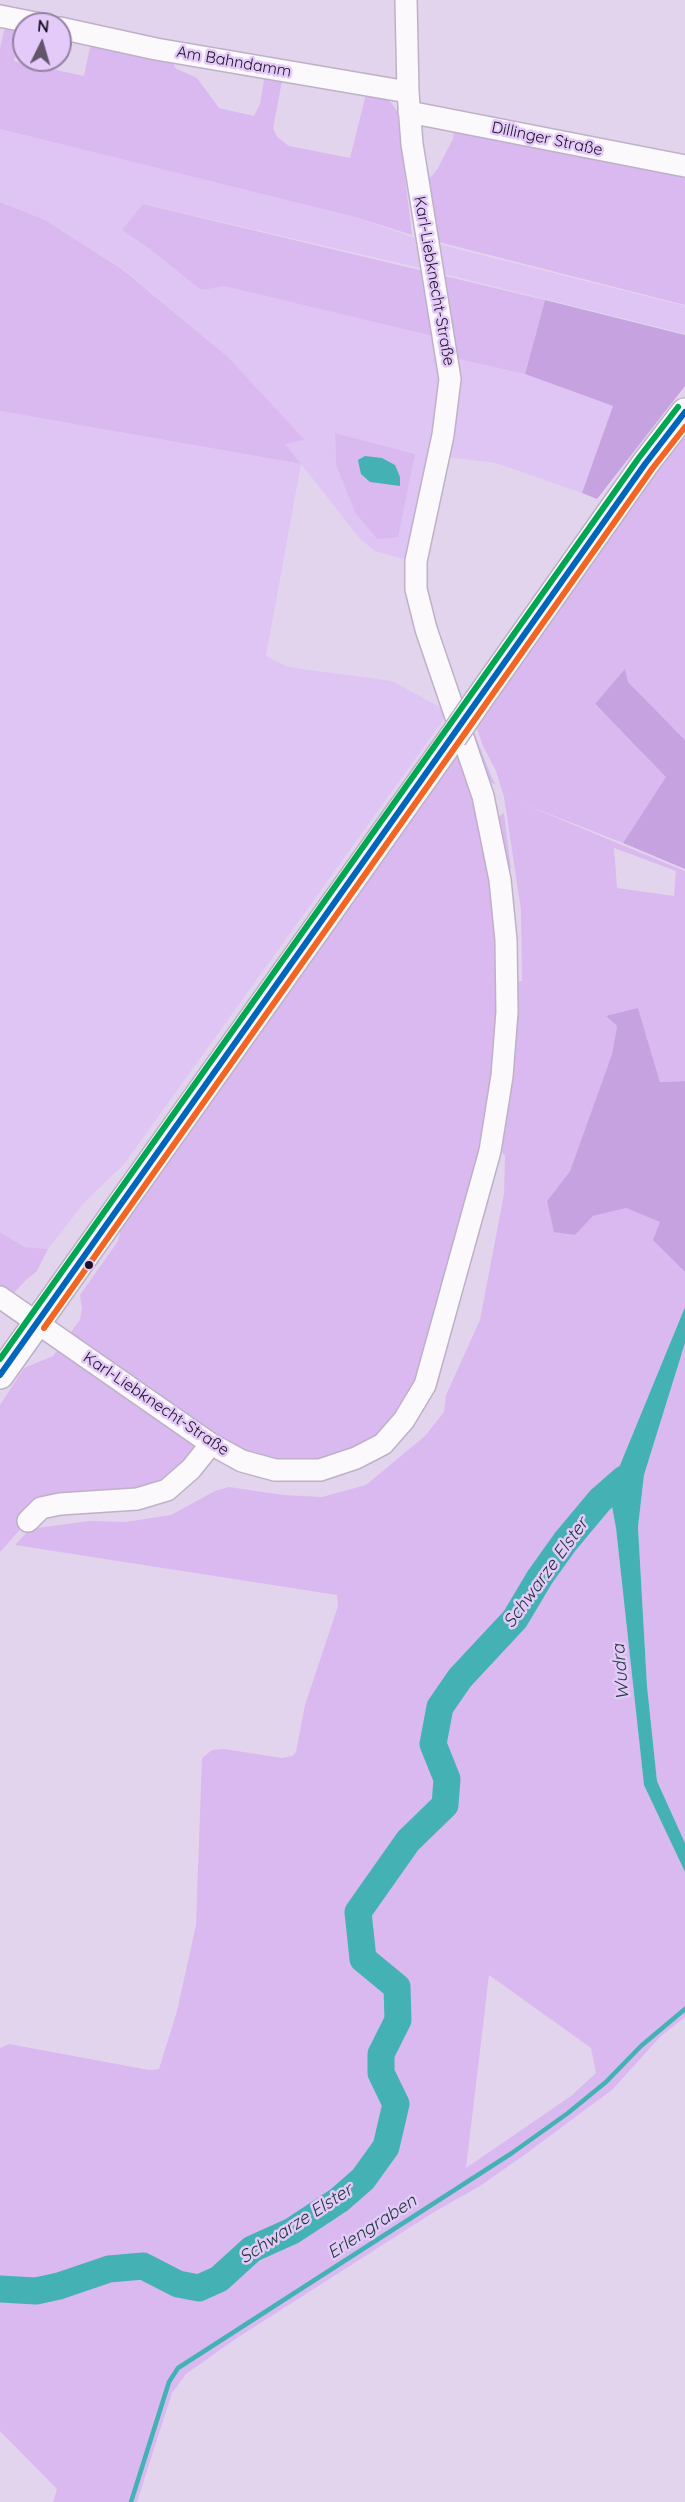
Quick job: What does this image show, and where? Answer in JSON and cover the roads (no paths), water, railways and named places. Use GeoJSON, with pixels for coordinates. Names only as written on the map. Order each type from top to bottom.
{"type":"FeatureCollection","features":[{"type":"Feature","properties":{"kind":"main road"},"geometry":{"type":"LineString","coordinates":[[0,1375],[645,464],[685,412]]}},
{"type":"Feature","properties":{"kind":"street","name":"Karl-Liebknecht-Straße"},"geometry":{"type":"LineString","coordinates":[[0,1297],[211,1444],[242,1461],[275,1470],[320,1470],[356,1458],[383,1444],[404,1420],[425,1385],[490,1151],[502,1076],[507,1012],[506,940],[494,797],[426,629],[416,589],[416,561],[443,435],[450,379],[449,357],[418,189],[409,102],[406,0]]}},
{"type":"Feature","properties":{"kind":"street","name":"Am Bahndamm"},"geometry":{"type":"LineString","coordinates":[[72,31],[409,102]]}},
{"type":"Feature","properties":{"kind":"street","name":"Dillinger Straße"},"geometry":{"type":"LineString","coordinates":[[409,102],[685,166]]}},
{"type":"Feature","properties":{"kind":"street"},"geometry":{"type":"LineString","coordinates":[[28,1521],[41,1508],[137,1499],[167,1490],[191,1469],[211,1444]]}},
{"type":"Feature","properties":{"kind":"waterway","name":"Schwarze Elster"},"geometry":{"type":"LineString","coordinates":[[0,2289],[36,2291],[59,2286],[109,2269],[143,2266],[178,2284],[199,2288],[219,2279],[252,2249],[292,2231],[339,2200],[363,2179],[386,2147],[396,2104],[381,2073],[381,2054],[398,2020],[397,1987],[363,1959],[358,1912],[408,1841],[445,1805],[447,1779],[433,1744],[440,1707],[460,1678],[515,1619],[540,1577],[565,1542],[600,1500],[624,1479]]}},
{"type":"Feature","properties":{"kind":"waterway","name":"Erlengraben"},"geometry":{"type":"LineString","coordinates":[[131,2502],[169,2382],[178,2368],[512,2153],[568,2113],[606,2082],[641,2046],[685,2009]]}},
{"type":"Feature","properties":{"kind":"water label","name":"Wudra"},"geometry":{"type":"Point","coordinates":[621,1672]}}]}
